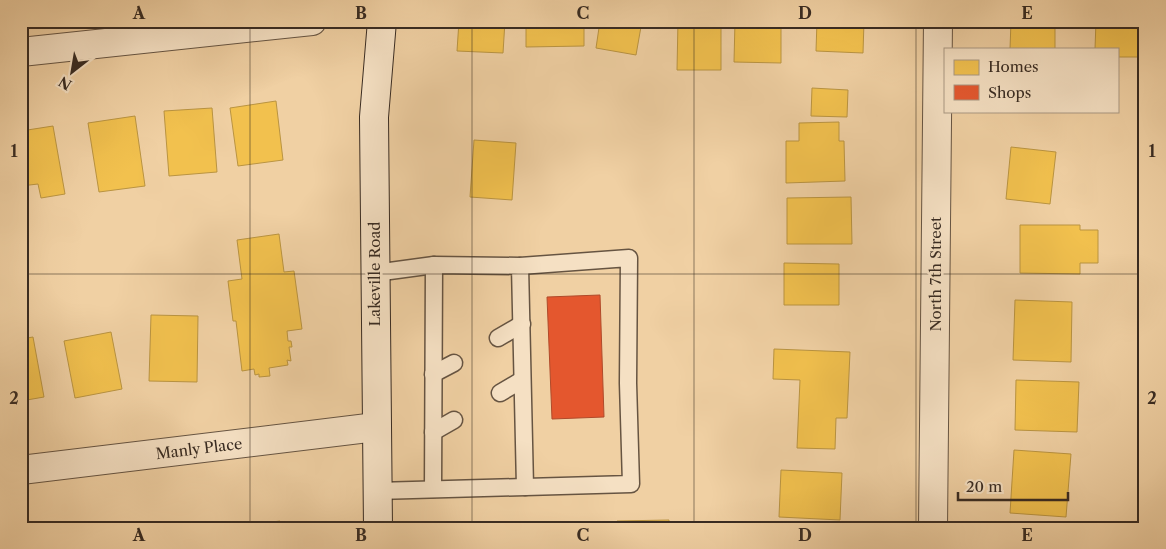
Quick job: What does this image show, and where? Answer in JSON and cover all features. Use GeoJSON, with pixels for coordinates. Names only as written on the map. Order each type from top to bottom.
{"type":"FeatureCollection","features":[{"type":"Feature","properties":{"kind":"street"},"geometry":{"type":"LineString","coordinates":[[21,52],[312,21]]}},
{"type":"Feature","properties":{"kind":"street","name":"Lakeville Road"},"geometry":{"type":"LineString","coordinates":[[378,528],[374,116],[382,21]]}},
{"type":"Feature","properties":{"kind":"street","name":"North 7th Street"},"geometry":{"type":"LineString","coordinates":[[933,528],[938,21]]}},
{"type":"Feature","properties":{"kind":"street","name":"Manly Place"},"geometry":{"type":"LineString","coordinates":[[21,470],[376,427]]}},
{"type":"Feature","properties":{"kind":"lane"},"geometry":{"type":"LineString","coordinates":[[375,273],[434,266],[520,266],[629,258],[628,383],[631,484],[377,491]]}},
{"type":"Feature","properties":{"kind":"lane"},"geometry":{"type":"LineString","coordinates":[[433,489],[434,266]]}},
{"type":"Feature","properties":{"kind":"lane"},"geometry":{"type":"LineString","coordinates":[[520,266],[525,487]]}},
{"type":"Feature","properties":{"kind":"lane"},"geometry":{"type":"LineString","coordinates":[[498,338],[522,324]]}},
{"type":"Feature","properties":{"kind":"lane"},"geometry":{"type":"LineString","coordinates":[[433,374],[454,363]]}},
{"type":"Feature","properties":{"kind":"lane"},"geometry":{"type":"LineString","coordinates":[[500,393],[522,380]]}},
{"type":"Feature","properties":{"kind":"lane"},"geometry":{"type":"LineString","coordinates":[[433,432],[454,420]]}},
{"type":"Feature","properties":{"kind":"building: Homes"},"geometry":{"type":"Polygon","coordinates":[[[459,21],[505,21],[503,53],[457,51],[459,21]]]}},
{"type":"Feature","properties":{"kind":"building: Homes"},"geometry":{"type":"Polygon","coordinates":[[[526,21],[584,21],[584,46],[526,47],[526,21]]]}},
{"type":"Feature","properties":{"kind":"building: Homes"},"geometry":{"type":"Polygon","coordinates":[[[600,21],[642,21],[636,55],[596,48],[600,21]]]}},
{"type":"Feature","properties":{"kind":"building: Homes"},"geometry":{"type":"Polygon","coordinates":[[[678,21],[721,21],[721,70],[677,70],[678,21]]]}},
{"type":"Feature","properties":{"kind":"building: Homes"},"geometry":{"type":"Polygon","coordinates":[[[735,21],[781,21],[781,63],[734,62],[735,21]]]}},
{"type":"Feature","properties":{"kind":"building: Homes"},"geometry":{"type":"Polygon","coordinates":[[[817,21],[864,21],[863,53],[816,51],[817,21]]]}},
{"type":"Feature","properties":{"kind":"building: Homes"},"geometry":{"type":"Polygon","coordinates":[[[1011,21],[1055,21],[1055,48],[1010,48],[1011,21]]]}},
{"type":"Feature","properties":{"kind":"building: Homes"},"geometry":{"type":"Polygon","coordinates":[[[1096,21],[1141,21],[1141,57],[1118,57],[1118,48],[1095,48],[1096,21]]]}},
{"type":"Feature","properties":{"kind":"building: Homes"},"geometry":{"type":"Polygon","coordinates":[[[812,88],[848,90],[847,117],[811,116],[812,88]]]}},
{"type":"Feature","properties":{"kind":"building: Homes"},"geometry":{"type":"Polygon","coordinates":[[[276,101],[283,160],[238,166],[230,108],[276,101]]]}},
{"type":"Feature","properties":{"kind":"building: Homes"},"geometry":{"type":"Polygon","coordinates":[[[212,108],[217,172],[169,176],[164,111],[212,108]]]}},
{"type":"Feature","properties":{"kind":"building: Homes"},"geometry":{"type":"Polygon","coordinates":[[[135,116],[145,186],[99,192],[88,123],[135,116]]]}},
{"type":"Feature","properties":{"kind":"building: Homes"},"geometry":{"type":"Polygon","coordinates":[[[839,122],[839,141],[844,141],[845,181],[786,183],[786,141],[799,141],[799,123],[839,122]]]}},
{"type":"Feature","properties":{"kind":"building: Homes"},"geometry":{"type":"Polygon","coordinates":[[[53,126],[65,194],[41,198],[38,184],[21,186],[21,131],[53,126]]]}},
{"type":"Feature","properties":{"kind":"building: Homes"},"geometry":{"type":"Polygon","coordinates":[[[474,140],[516,143],[512,200],[470,197],[474,140]]]}},
{"type":"Feature","properties":{"kind":"building: Homes"},"geometry":{"type":"Polygon","coordinates":[[[1011,147],[1056,152],[1050,204],[1006,199],[1011,147]]]}},
{"type":"Feature","properties":{"kind":"building: Homes"},"geometry":{"type":"Polygon","coordinates":[[[851,197],[852,244],[787,244],[787,198],[851,197]]]}},
{"type":"Feature","properties":{"kind":"building: Homes"},"geometry":{"type":"Polygon","coordinates":[[[1020,225],[1080,225],[1080,230],[1098,230],[1098,263],[1080,263],[1080,274],[1020,273],[1020,225]]]}},
{"type":"Feature","properties":{"kind":"building: Homes"},"geometry":{"type":"Polygon","coordinates":[[[279,234],[284,272],[294,271],[302,329],[287,331],[288,341],[291,341],[292,347],[289,347],[291,361],[287,360],[288,365],[269,368],[270,376],[259,377],[259,374],[255,375],[254,369],[242,371],[236,321],[233,321],[228,281],[242,279],[237,240],[279,234]]]}},
{"type":"Feature","properties":{"kind":"building: Homes"},"geometry":{"type":"Polygon","coordinates":[[[784,263],[839,264],[839,305],[784,305],[784,263]]]}},
{"type":"Feature","properties":{"kind":"building: Homes"},"geometry":{"type":"Polygon","coordinates":[[[1015,300],[1072,302],[1071,362],[1013,360],[1015,300]]]}},
{"type":"Feature","properties":{"kind":"building: Homes"},"geometry":{"type":"Polygon","coordinates":[[[151,315],[198,316],[197,382],[149,381],[151,315]]]}},
{"type":"Feature","properties":{"kind":"building: Homes"},"geometry":{"type":"Polygon","coordinates":[[[111,332],[122,389],[75,398],[64,341],[111,332]]]}},
{"type":"Feature","properties":{"kind":"building: Homes"},"geometry":{"type":"Polygon","coordinates":[[[33,337],[44,397],[21,401],[21,339],[33,337]]]}},
{"type":"Feature","properties":{"kind":"building: Homes"},"geometry":{"type":"Polygon","coordinates":[[[774,349],[850,352],[847,418],[836,418],[835,449],[797,448],[800,380],[773,379],[774,349]]]}},
{"type":"Feature","properties":{"kind":"building: Homes"},"geometry":{"type":"Polygon","coordinates":[[[1016,380],[1079,382],[1077,432],[1015,430],[1016,380]]]}},
{"type":"Feature","properties":{"kind":"building: Homes"},"geometry":{"type":"Polygon","coordinates":[[[1014,450],[1071,454],[1066,517],[1010,513],[1014,450]]]}},
{"type":"Feature","properties":{"kind":"building: Homes"},"geometry":{"type":"Polygon","coordinates":[[[781,470],[842,473],[840,520],[779,517],[781,470]]]}},
{"type":"Feature","properties":{"kind":"building: Homes"},"geometry":{"type":"Polygon","coordinates":[[[669,520],[669,528],[617,528],[617,521],[669,520]]]}},
{"type":"Feature","properties":{"kind":"building: Homes"},"geometry":{"type":"Polygon","coordinates":[[[280,521],[280,528],[232,528],[232,527],[280,521]]]}},
{"type":"Feature","properties":{"kind":"building: Homes"},"geometry":{"type":"Polygon","coordinates":[[[1017,527],[1091,528],[1017,528],[1017,527]]]}},
{"type":"Feature","properties":{"kind":"building: Shops"},"geometry":{"type":"Polygon","coordinates":[[[600,295],[604,417],[552,419],[547,297],[600,295]]]}}]}
